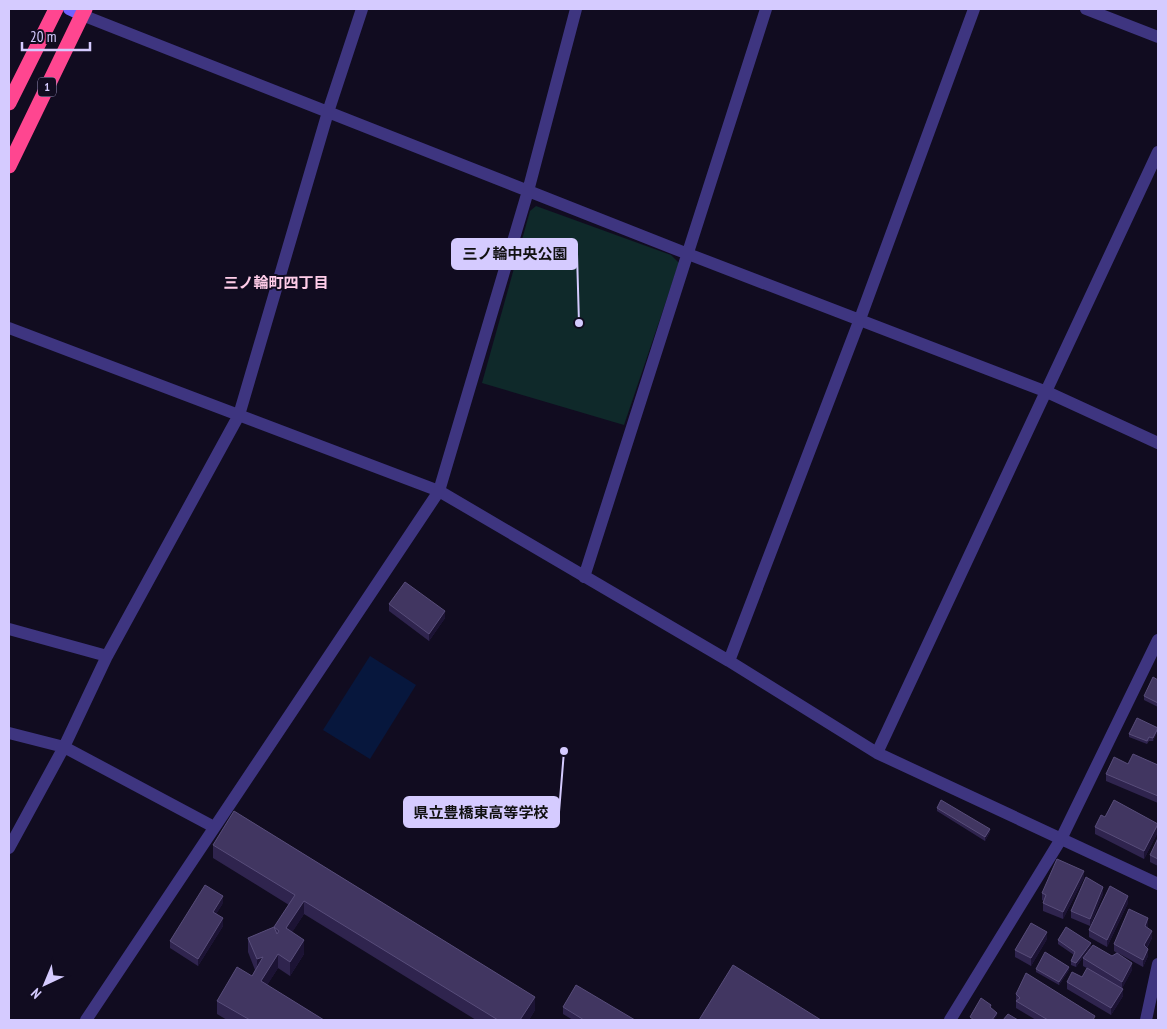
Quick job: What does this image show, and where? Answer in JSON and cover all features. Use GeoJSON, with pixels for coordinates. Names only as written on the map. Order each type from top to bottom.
{"type":"FeatureCollection","features":[{"type":"Feature","properties":{"kind":"highway","name":"1"},"geometry":{"type":"LineString","coordinates":[[9,103],[56,9]]}},
{"type":"Feature","properties":{"kind":"highway","name":"1"},"geometry":{"type":"LineString","coordinates":[[9,166],[78,11]]}},
{"type":"Feature","properties":{"kind":"street"},"geometry":{"type":"LineString","coordinates":[[9,848],[64,747],[107,656],[239,415],[328,112],[362,9]]}},
{"type":"Feature","properties":{"kind":"street"},"geometry":{"type":"LineString","coordinates":[[86,1020],[439,491],[528,191],[576,9]]}},
{"type":"Feature","properties":{"kind":"street"},"geometry":{"type":"LineString","coordinates":[[584,577],[766,9]]}},
{"type":"Feature","properties":{"kind":"street"},"geometry":{"type":"LineString","coordinates":[[729,661],[860,319],[974,9]]}},
{"type":"Feature","properties":{"kind":"street"},"geometry":{"type":"LineString","coordinates":[[1086,9],[1158,37]]}},
{"type":"Feature","properties":{"kind":"street"},"geometry":{"type":"LineString","coordinates":[[78,11],[688,254],[1047,392],[1158,443]]}},
{"type":"Feature","properties":{"kind":"street"},"geometry":{"type":"LineString","coordinates":[[877,753],[1158,152]]}},
{"type":"Feature","properties":{"kind":"street"},"geometry":{"type":"LineString","coordinates":[[9,328],[439,491],[729,661],[877,753],[1158,884]]}},
{"type":"Feature","properties":{"kind":"street"},"geometry":{"type":"LineString","coordinates":[[9,629],[107,656]]}},
{"type":"Feature","properties":{"kind":"street"},"geometry":{"type":"LineString","coordinates":[[950,1020],[1061,839],[1158,640]]}},
{"type":"Feature","properties":{"kind":"street"},"geometry":{"type":"LineString","coordinates":[[9,733],[64,747],[214,827]]}},
{"type":"Feature","properties":{"kind":"street"},"geometry":{"type":"LineString","coordinates":[[1146,1020],[1158,964]]}},
{"type":"Feature","properties":{"kind":"green space"},"geometry":{"type":"Polygon","coordinates":[[[536,206],[671,255],[679,263],[624,425],[482,383],[530,211],[536,206]]]}},
{"type":"Feature","properties":{"kind":"water"},"geometry":{"type":"Polygon","coordinates":[[[370,656],[416,685],[370,759],[323,730],[370,656]]]}},
{"type":"Feature","properties":{"kind":"building"},"geometry":{"type":"Polygon","coordinates":[[[405,582],[445,611],[429,634],[389,604],[405,582]]]}},
{"type":"Feature","properties":{"kind":"building"},"geometry":{"type":"Polygon","coordinates":[[[1153,677],[1158,680],[1158,703],[1144,696],[1153,677]]]}},
{"type":"Feature","properties":{"kind":"building"},"geometry":{"type":"Polygon","coordinates":[[[1137,718],[1158,728],[1153,738],[1149,737],[1147,741],[1129,734],[1137,718]]]}},
{"type":"Feature","properties":{"kind":"building"},"geometry":{"type":"Polygon","coordinates":[[[1133,754],[1158,765],[1158,796],[1106,774],[1114,757],[1128,764],[1133,754]]]}},
{"type":"Feature","properties":{"kind":"building"},"geometry":{"type":"Polygon","coordinates":[[[941,800],[990,829],[985,837],[937,808],[941,800]]]}},
{"type":"Feature","properties":{"kind":"building"},"geometry":{"type":"Polygon","coordinates":[[[1114,800],[1158,824],[1144,851],[1095,827],[1101,815],[1105,817],[1114,800]]]}},
{"type":"Feature","properties":{"kind":"building"},"geometry":{"type":"Polygon","coordinates":[[[234,811],[535,997],[520,1020],[498,1020],[304,901],[286,928],[304,940],[290,962],[278,954],[261,981],[324,1020],[250,1020],[217,1001],[237,967],[252,976],[263,957],[257,959],[248,938],[274,927],[295,895],[213,845],[234,811]]]}},
{"type":"Feature","properties":{"kind":"building"},"geometry":{"type":"Polygon","coordinates":[[[1158,838],[1158,859],[1150,855],[1158,838]]]}},
{"type":"Feature","properties":{"kind":"building"},"geometry":{"type":"Polygon","coordinates":[[[1057,859],[1084,871],[1063,912],[1043,903],[1046,895],[1042,893],[1057,859]]]}},
{"type":"Feature","properties":{"kind":"building"},"geometry":{"type":"Polygon","coordinates":[[[1086,877],[1103,887],[1090,919],[1071,911],[1086,877]]]}},
{"type":"Feature","properties":{"kind":"building"},"geometry":{"type":"Polygon","coordinates":[[[205,885],[223,896],[213,912],[223,918],[198,959],[170,941],[205,885]]]}},
{"type":"Feature","properties":{"kind":"building"},"geometry":{"type":"Polygon","coordinates":[[[1110,886],[1128,896],[1107,940],[1089,930],[1110,886]]]}},
{"type":"Feature","properties":{"kind":"building"},"geometry":{"type":"Polygon","coordinates":[[[1129,909],[1148,918],[1145,926],[1152,931],[1144,945],[1148,949],[1143,960],[1114,944],[1129,909]]]}},
{"type":"Feature","properties":{"kind":"building"},"geometry":{"type":"Polygon","coordinates":[[[1031,923],[1047,932],[1031,958],[1015,950],[1031,923]]]}},
{"type":"Feature","properties":{"kind":"building"},"geometry":{"type":"Polygon","coordinates":[[[1066,927],[1091,943],[1076,963],[1071,961],[1075,952],[1058,940],[1066,927]]]}},
{"type":"Feature","properties":{"kind":"building"},"geometry":{"type":"Polygon","coordinates":[[[1093,945],[1112,956],[1117,953],[1132,963],[1122,982],[1083,958],[1093,945]]]}},
{"type":"Feature","properties":{"kind":"building"},"geometry":{"type":"Polygon","coordinates":[[[1045,952],[1069,967],[1059,982],[1036,969],[1045,952]]]}},
{"type":"Feature","properties":{"kind":"building"},"geometry":{"type":"Polygon","coordinates":[[[733,965],[821,1020],[699,1020],[733,965]]]}},
{"type":"Feature","properties":{"kind":"building"},"geometry":{"type":"Polygon","coordinates":[[[1087,968],[1123,989],[1111,1008],[1067,982],[1072,972],[1082,977],[1087,968]]]}},
{"type":"Feature","properties":{"kind":"building"},"geometry":{"type":"Polygon","coordinates":[[[1026,973],[1095,1016],[1093,1020],[1048,1020],[1016,1001],[1020,998],[1016,994],[1026,973]]]}},
{"type":"Feature","properties":{"kind":"building"},"geometry":{"type":"Polygon","coordinates":[[[576,985],[635,1020],[584,1020],[563,1007],[576,985]]]}},
{"type":"Feature","properties":{"kind":"building"},"geometry":{"type":"Polygon","coordinates":[[[981,998],[991,1005],[990,1007],[997,1013],[992,1020],[974,1020],[970,1017],[981,998]]]}},
{"type":"Feature","properties":{"kind":"building"},"geometry":{"type":"Polygon","coordinates":[[[1008,1014],[1018,1020],[1003,1020],[1008,1014]]]}},
{"type":"Feature","properties":{"kind":"place","name":"三ノ輪中央公園"},"geometry":{"type":"Point","coordinates":[579,323]}},
{"type":"Feature","properties":{"kind":"place","name":"県立豊橋東高等学校"},"geometry":{"type":"Point","coordinates":[564,751]}},
{"type":"Feature","properties":{"kind":"district","name":"三ノ輪町四丁目"},"geometry":{"type":"Point","coordinates":[276,283]}}]}
